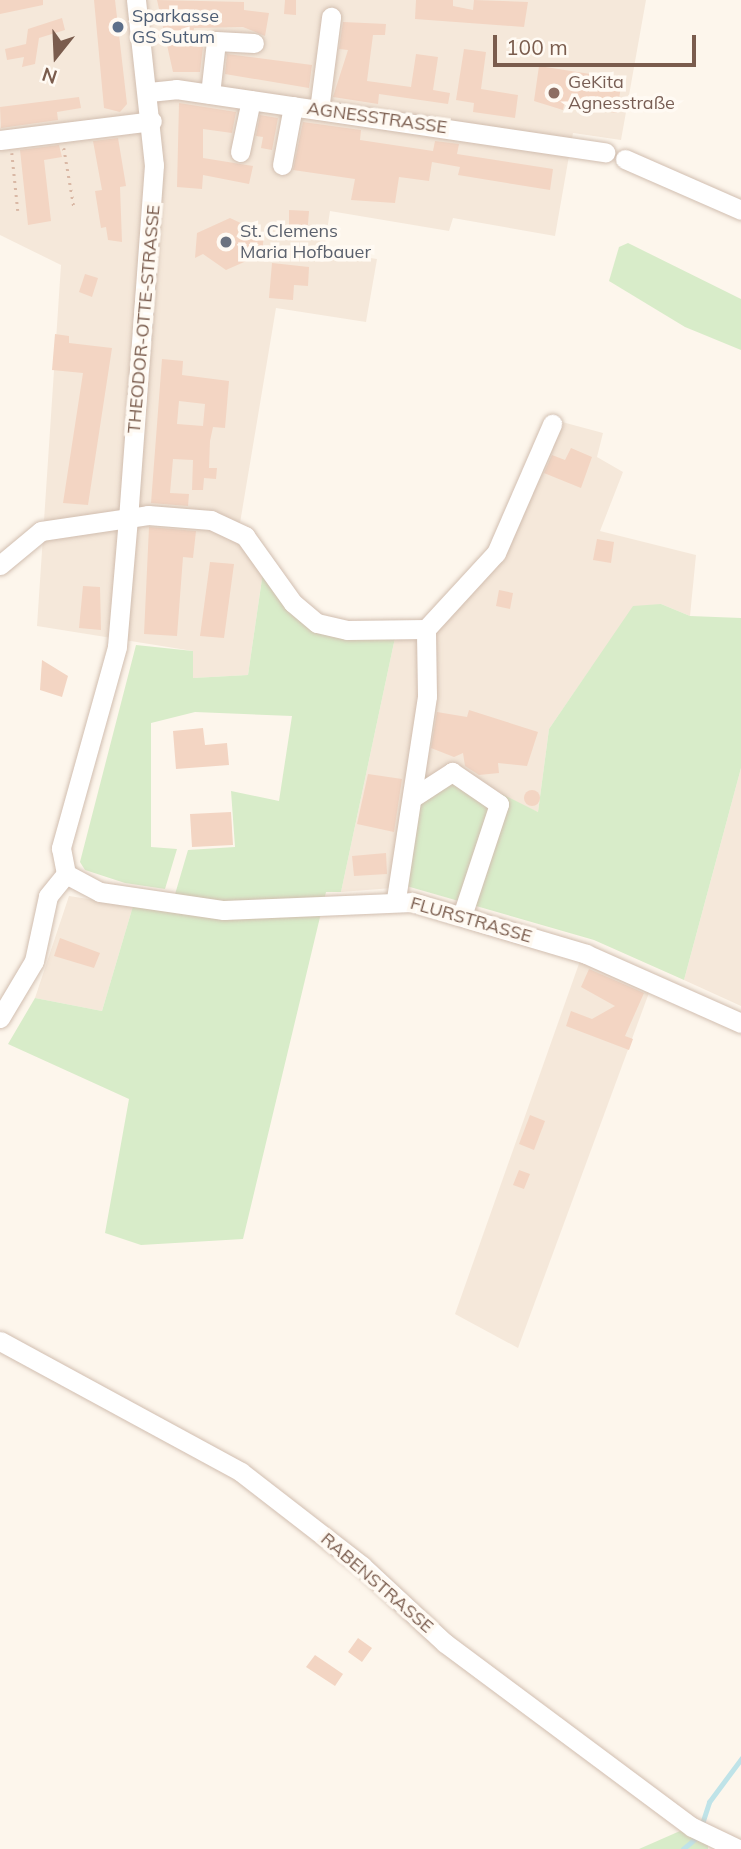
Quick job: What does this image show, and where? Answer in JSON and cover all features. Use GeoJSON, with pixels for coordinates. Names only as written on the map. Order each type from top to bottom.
{"type":"FeatureCollection","features":[{"type":"Feature","properties":{"kind":"street","name":"THEODOR-OTTE-STRASSE"},"geometry":{"type":"LineString","coordinates":[[66,874],[61,848],[117,647],[153,209],[152,121],[136,0]]}},
{"type":"Feature","properties":{"kind":"street"},"geometry":{"type":"LineString","coordinates":[[319,110],[331,17]]}},
{"type":"Feature","properties":{"kind":"street"},"geometry":{"type":"LineString","coordinates":[[210,94],[216,41],[254,43]]}},
{"type":"Feature","properties":{"kind":"street","name":"AGNESSTRASSE"},"geometry":{"type":"LineString","coordinates":[[149,92],[210,94],[605,152]]}},
{"type":"Feature","properties":{"kind":"street"},"geometry":{"type":"LineString","coordinates":[[240,152],[251,100]]}},
{"type":"Feature","properties":{"kind":"street"},"geometry":{"type":"LineString","coordinates":[[282,165],[293,106]]}},
{"type":"Feature","properties":{"kind":"street"},"geometry":{"type":"LineString","coordinates":[[5,141],[152,121]]}},
{"type":"Feature","properties":{"kind":"street"},"geometry":{"type":"LineString","coordinates":[[625,159],[741,210]]}},
{"type":"Feature","properties":{"kind":"street"},"geometry":{"type":"LineString","coordinates":[[396,899],[427,696],[426,629],[496,553],[552,424]]}},
{"type":"Feature","properties":{"kind":"street"},"geometry":{"type":"LineString","coordinates":[[0,565],[41,531],[128,518],[191,518],[230,527],[317,623],[347,630],[426,629]]}},
{"type":"Feature","properties":{"kind":"street"},"geometry":{"type":"LineString","coordinates":[[412,798],[452,772],[499,804],[462,916]]}},
{"type":"Feature","properties":{"kind":"street"},"geometry":{"type":"LineString","coordinates":[[0,1018],[34,961],[48,896],[66,874]]}},
{"type":"Feature","properties":{"kind":"street","name":"FLURSTRASSE"},"geometry":{"type":"LineString","coordinates":[[66,874],[100,892],[233,910],[396,899],[586,954],[741,1023]]}},
{"type":"Feature","properties":{"kind":"street","name":"RABENSTRASSE"},"geometry":{"type":"LineString","coordinates":[[0,1341],[241,1472],[356,1562],[445,1643],[692,1827],[738,1849]]}},
{"type":"Feature","properties":{"kind":"path"},"geometry":{"type":"LineString","coordinates":[[62,134],[74,207]]}},
{"type":"Feature","properties":{"kind":"path"},"geometry":{"type":"LineString","coordinates":[[5,141],[18,211]]}},
{"type":"Feature","properties":{"kind":"shaded area"},"geometry":{"type":"Polygon","coordinates":[[[0,0],[646,0],[621,140],[573,133],[555,236],[453,218],[449,231],[330,211],[324,251],[377,259],[366,322],[276,308],[238,535],[264,565],[248,675],[193,678],[193,651],[37,626],[61,265],[0,235],[0,0]]]}},
{"type":"Feature","properties":{"kind":"shaded area"},"geometry":{"type":"Polygon","coordinates":[[[551,419],[603,433],[597,457],[623,472],[600,531],[696,555],[690,616],[661,604],[591,668],[549,729],[538,812],[508,800],[393,888],[341,892],[396,633],[436,637],[437,622],[473,579],[551,419]]]}},
{"type":"Feature","properties":{"kind":"shaded area"},"geometry":{"type":"Polygon","coordinates":[[[741,768],[741,1006],[684,980],[741,768]]]}},
{"type":"Feature","properties":{"kind":"shaded area"},"geometry":{"type":"Polygon","coordinates":[[[69,896],[133,906],[102,1011],[35,998],[69,896]]]}},
{"type":"Feature","properties":{"kind":"shaded area"},"geometry":{"type":"Polygon","coordinates":[[[581,958],[650,990],[518,1348],[455,1314],[581,958]]]}},
{"type":"Feature","properties":{"kind":"green space"},"geometry":{"type":"Polygon","coordinates":[[[628,243],[741,299],[741,350],[685,327],[609,281],[619,247],[628,243]]]}},
{"type":"Feature","properties":{"kind":"green space"},"geometry":{"type":"Polygon","coordinates":[[[264,565],[301,616],[396,633],[341,892],[326,892],[243,1239],[141,1245],[105,1233],[129,1099],[8,1044],[35,998],[102,1011],[133,906],[171,908],[188,850],[235,847],[231,791],[279,801],[292,716],[195,712],[151,723],[151,847],[177,849],[165,889],[125,883],[85,870],[80,862],[136,645],[193,651],[193,678],[248,675],[264,565]]]}},
{"type":"Feature","properties":{"kind":"green space"},"geometry":{"type":"Polygon","coordinates":[[[661,604],[690,616],[741,618],[741,768],[684,980],[594,940],[403,885],[424,770],[427,777],[502,794],[538,812],[549,729],[633,606],[661,604]]]}},
{"type":"Feature","properties":{"kind":"green space"},"geometry":{"type":"Polygon","coordinates":[[[680,1831],[708,1839],[708,1849],[639,1849],[680,1831]]]}},
{"type":"Feature","properties":{"kind":"building"},"geometry":{"type":"Polygon","coordinates":[[[0,0],[43,0],[43,5],[0,14],[0,0]]]}},
{"type":"Feature","properties":{"kind":"building"},"geometry":{"type":"Polygon","coordinates":[[[94,0],[115,0],[127,104],[120,112],[104,108],[94,0]]]}},
{"type":"Feature","properties":{"kind":"building"},"geometry":{"type":"Polygon","coordinates":[[[157,0],[244,2],[244,10],[269,13],[265,36],[243,27],[194,28],[192,46],[203,47],[200,72],[173,72],[157,0]]]}},
{"type":"Feature","properties":{"kind":"building"},"geometry":{"type":"Polygon","coordinates":[[[285,0],[296,0],[296,15],[284,14],[285,0]]]}},
{"type":"Feature","properties":{"kind":"building"},"geometry":{"type":"Polygon","coordinates":[[[416,0],[453,0],[453,6],[473,10],[474,0],[528,2],[524,27],[415,19],[416,0]]]}},
{"type":"Feature","properties":{"kind":"building"},"geometry":{"type":"Polygon","coordinates":[[[62,18],[65,30],[39,38],[35,64],[22,67],[24,57],[7,60],[5,49],[26,44],[28,29],[62,18]]]}},
{"type":"Feature","properties":{"kind":"building"},"geometry":{"type":"Polygon","coordinates":[[[343,22],[386,24],[385,35],[373,35],[367,81],[411,87],[416,54],[438,57],[433,90],[450,93],[448,104],[379,94],[378,104],[333,97],[348,50],[339,49],[343,22]]]}},
{"type":"Feature","properties":{"kind":"building"},"geometry":{"type":"Polygon","coordinates":[[[464,49],[486,52],[481,89],[518,95],[515,118],[473,112],[474,103],[456,100],[464,49]]]}},
{"type":"Feature","properties":{"kind":"building"},"geometry":{"type":"Polygon","coordinates":[[[227,54],[312,65],[309,88],[225,74],[227,54]]]}},
{"type":"Feature","properties":{"kind":"building"},"geometry":{"type":"Polygon","coordinates":[[[539,66],[622,79],[617,113],[564,105],[563,110],[534,101],[539,66]]]}},
{"type":"Feature","properties":{"kind":"building"},"geometry":{"type":"Polygon","coordinates":[[[79,97],[81,108],[57,112],[58,120],[1,128],[0,107],[79,97]]]}},
{"type":"Feature","properties":{"kind":"building"},"geometry":{"type":"Polygon","coordinates":[[[179,103],[236,112],[232,133],[203,129],[203,158],[253,166],[249,184],[203,175],[202,189],[177,187],[179,103]]]}},
{"type":"Feature","properties":{"kind":"building"},"geometry":{"type":"Polygon","coordinates":[[[260,115],[278,118],[272,150],[261,148],[263,137],[256,136],[260,115]]]}},
{"type":"Feature","properties":{"kind":"building"},"geometry":{"type":"Polygon","coordinates":[[[303,122],[361,130],[360,140],[433,151],[435,141],[459,144],[457,154],[553,169],[550,190],[458,175],[460,167],[432,162],[429,181],[399,177],[395,203],[351,200],[355,179],[293,170],[303,122]]]}},
{"type":"Feature","properties":{"kind":"building"},"geometry":{"type":"Polygon","coordinates":[[[118,138],[126,186],[120,187],[122,242],[108,240],[106,227],[101,228],[95,191],[102,190],[93,141],[118,138]]]}},
{"type":"Feature","properties":{"kind":"building"},"geometry":{"type":"Polygon","coordinates":[[[59,145],[62,157],[44,160],[51,221],[28,225],[20,150],[59,145]]]}},
{"type":"Feature","properties":{"kind":"building"},"geometry":{"type":"Polygon","coordinates":[[[289,210],[309,211],[307,237],[289,235],[289,210]]]}},
{"type":"Feature","properties":{"kind":"building"},"geometry":{"type":"Polygon","coordinates":[[[230,218],[264,234],[262,254],[226,270],[203,254],[195,258],[197,233],[230,218]]]}},
{"type":"Feature","properties":{"kind":"building"},"geometry":{"type":"Polygon","coordinates":[[[272,263],[309,267],[308,286],[294,285],[293,300],[269,298],[272,263]]]}},
{"type":"Feature","properties":{"kind":"building"},"geometry":{"type":"Polygon","coordinates":[[[85,274],[98,278],[92,297],[79,292],[85,274]]]}},
{"type":"Feature","properties":{"kind":"building"},"geometry":{"type":"Polygon","coordinates":[[[55,334],[69,336],[69,343],[112,348],[88,505],[63,503],[83,373],[52,370],[55,334]]]}},
{"type":"Feature","properties":{"kind":"building"},"geometry":{"type":"Polygon","coordinates":[[[162,359],[183,361],[182,375],[229,381],[225,428],[213,427],[210,441],[209,468],[217,468],[216,479],[204,478],[203,490],[192,490],[193,460],[173,459],[170,493],[189,494],[188,506],[151,503],[162,359]],[[179,401],[177,424],[203,426],[205,404],[179,401]]]}},
{"type":"Feature","properties":{"kind":"building"},"geometry":{"type":"Polygon","coordinates":[[[571,448],[592,457],[581,488],[544,473],[552,455],[565,460],[571,448]]]}},
{"type":"Feature","properties":{"kind":"building"},"geometry":{"type":"Polygon","coordinates":[[[149,527],[196,531],[193,558],[183,557],[177,636],[144,634],[149,527]]]}},
{"type":"Feature","properties":{"kind":"building"},"geometry":{"type":"Polygon","coordinates":[[[597,539],[614,542],[611,563],[593,560],[597,539]]]}},
{"type":"Feature","properties":{"kind":"building"},"geometry":{"type":"Polygon","coordinates":[[[210,562],[234,564],[224,638],[200,636],[210,562]]]}},
{"type":"Feature","properties":{"kind":"building"},"geometry":{"type":"Polygon","coordinates":[[[83,586],[100,587],[101,630],[79,628],[83,586]]]}},
{"type":"Feature","properties":{"kind":"building"},"geometry":{"type":"Polygon","coordinates":[[[499,590],[513,593],[510,609],[496,606],[499,590]]]}},
{"type":"Feature","properties":{"kind":"building"},"geometry":{"type":"Polygon","coordinates":[[[42,660],[68,676],[62,697],[40,690],[42,660]]]}},
{"type":"Feature","properties":{"kind":"building"},"geometry":{"type":"Polygon","coordinates":[[[469,710],[538,732],[527,766],[498,763],[499,773],[479,775],[465,766],[463,753],[454,757],[431,748],[437,712],[467,717],[469,710]]]}},
{"type":"Feature","properties":{"kind":"building"},"geometry":{"type":"Polygon","coordinates":[[[203,728],[205,745],[227,743],[229,765],[176,769],[173,731],[203,728]]]}},
{"type":"Feature","properties":{"kind":"building"},"geometry":{"type":"Polygon","coordinates":[[[368,774],[402,779],[394,832],[357,824],[368,774]]]}},
{"type":"Feature","properties":{"kind":"building"},"geometry":{"type":"Polygon","coordinates":[[[532,790],[538,792],[538,804],[532,806],[526,804],[524,798],[526,792],[532,790]]]}},
{"type":"Feature","properties":{"kind":"building"},"geometry":{"type":"Polygon","coordinates":[[[231,812],[233,845],[192,847],[190,814],[231,812]]]}},
{"type":"Feature","properties":{"kind":"building"},"geometry":{"type":"Polygon","coordinates":[[[386,853],[387,874],[354,876],[352,856],[386,853]]]}},
{"type":"Feature","properties":{"kind":"building"},"geometry":{"type":"Polygon","coordinates":[[[60,938],[100,953],[94,968],[54,956],[60,938]]]}},
{"type":"Feature","properties":{"kind":"building"},"geometry":{"type":"Polygon","coordinates":[[[589,969],[644,993],[625,1036],[633,1039],[629,1050],[566,1026],[571,1011],[592,1019],[615,1006],[581,987],[589,969]]]}},
{"type":"Feature","properties":{"kind":"building"},"geometry":{"type":"Polygon","coordinates":[[[530,1115],[545,1121],[534,1150],[519,1144],[530,1115]]]}},
{"type":"Feature","properties":{"kind":"building"},"geometry":{"type":"Polygon","coordinates":[[[519,1170],[530,1174],[524,1189],[513,1185],[519,1170]]]}},
{"type":"Feature","properties":{"kind":"building"},"geometry":{"type":"Polygon","coordinates":[[[358,1638],[372,1648],[362,1662],[348,1652],[358,1638]]]}},
{"type":"Feature","properties":{"kind":"building"},"geometry":{"type":"Polygon","coordinates":[[[315,1655],[343,1674],[335,1686],[306,1667],[315,1655]]]}},
{"type":"Feature","properties":{"kind":"waterway"},"geometry":{"type":"LineString","coordinates":[[702,1824],[709,1802],[741,1759]]}},
{"type":"Feature","properties":{"kind":"waterway"},"geometry":{"type":"LineString","coordinates":[[683,1849],[696,1838]]}},
{"type":"Feature","properties":{"kind":"place","name":"Sparkasse GS Sutum"},"geometry":{"type":"Point","coordinates":[118,27]}},
{"type":"Feature","properties":{"kind":"place","name":"GeKita Agnesstraße"},"geometry":{"type":"Point","coordinates":[554,93]}},
{"type":"Feature","properties":{"kind":"place","name":"St. Clemens Maria Hofbauer"},"geometry":{"type":"Point","coordinates":[226,242]}}]}
